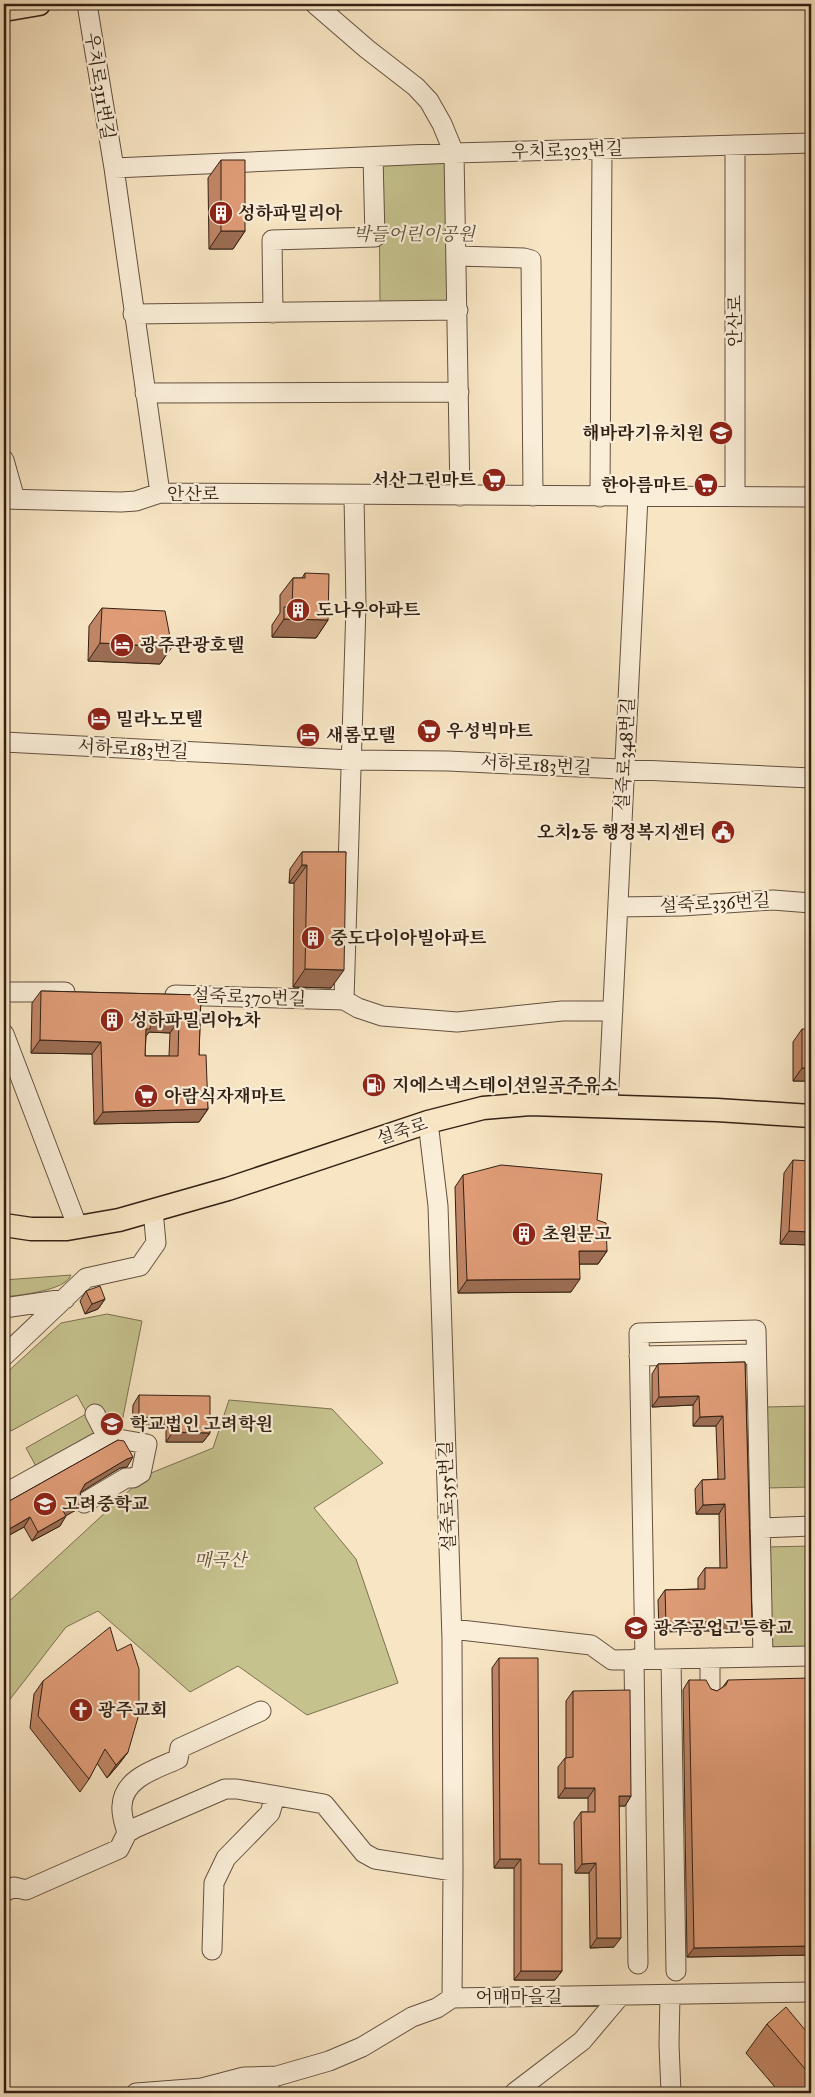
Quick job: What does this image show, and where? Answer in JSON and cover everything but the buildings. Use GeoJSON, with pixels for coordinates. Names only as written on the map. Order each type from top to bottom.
{"type":"FeatureCollection","features":[{"type":"Feature","properties":{"kind":"main road"},"geometry":{"type":"LineString","coordinates":[[4,10],[39,4]]}},
{"type":"Feature","properties":{"kind":"main road","name":"설죽로"},"geometry":{"type":"LineString","coordinates":[[4,1225],[32,1229],[78,1228],[153,1210],[228,1189],[428,1122],[483,1108],[530,1104],[811,1116]]}},
{"type":"Feature","properties":{"kind":"street","name":"우치로311번길"},"geometry":{"type":"LineString","coordinates":[[86,4],[114,168],[133,314],[160,493]]}},
{"type":"Feature","properties":{"kind":"street"},"geometry":{"type":"LineString","coordinates":[[315,4],[416,86],[429,101],[442,124],[454,153],[460,496]]}},
{"type":"Feature","properties":{"kind":"street","name":"우치로303번길"},"geometry":{"type":"LineString","coordinates":[[114,168],[373,156],[811,142]]}},
{"type":"Feature","properties":{"kind":"street","name":"안산로"},"geometry":{"type":"LineString","coordinates":[[735,145],[735,496]]}},
{"type":"Feature","properties":{"kind":"street"},"geometry":{"type":"LineString","coordinates":[[600,497],[602,149]]}},
{"type":"Feature","properties":{"kind":"street"},"geometry":{"type":"LineString","coordinates":[[279,313],[272,240],[375,237],[373,156]]}},
{"type":"Feature","properties":{"kind":"street"},"geometry":{"type":"LineString","coordinates":[[457,256],[524,258],[531,260],[533,496]]}},
{"type":"Feature","properties":{"kind":"street"},"geometry":{"type":"LineString","coordinates":[[133,314],[458,310]]}},
{"type":"Feature","properties":{"kind":"street"},"geometry":{"type":"LineString","coordinates":[[145,394],[459,392]]}},
{"type":"Feature","properties":{"kind":"street"},"geometry":{"type":"LineString","coordinates":[[4,460],[9,499]]}},
{"type":"Feature","properties":{"kind":"street","name":"안산로"},"geometry":{"type":"LineString","coordinates":[[9,499],[121,502],[136,501],[160,493],[354,496],[811,497]]}},
{"type":"Feature","properties":{"kind":"street"},"geometry":{"type":"LineString","coordinates":[[354,496],[356,605],[344,1000],[358,1008],[382,1016],[457,1022],[562,1010],[613,1011]]}},
{"type":"Feature","properties":{"kind":"street","name":"설죽로348번길"},"geometry":{"type":"LineString","coordinates":[[608,1106],[638,496]]}},
{"type":"Feature","properties":{"kind":"street","name":"서하로183번길"},"geometry":{"type":"LineString","coordinates":[[4,742],[352,760],[448,761],[811,778]]}},
{"type":"Feature","properties":{"kind":"street","name":"설죽로336번길"},"geometry":{"type":"LineString","coordinates":[[618,907],[682,906],[774,900],[811,903]]}},
{"type":"Feature","properties":{"kind":"street"},"geometry":{"type":"LineString","coordinates":[[4,992],[82,992]]}},
{"type":"Feature","properties":{"kind":"street","name":"설죽로370번길"},"geometry":{"type":"LineString","coordinates":[[159,994],[344,1000]]}},
{"type":"Feature","properties":{"kind":"street"},"geometry":{"type":"LineString","coordinates":[[4,1034],[78,1228]]}},
{"type":"Feature","properties":{"kind":"street","name":"설죽로355번길"},"geometry":{"type":"LineString","coordinates":[[428,1122],[438,1206],[452,1629],[452,1998]]}},
{"type":"Feature","properties":{"kind":"street"},"geometry":{"type":"LineString","coordinates":[[4,1356],[86,1278],[140,1266],[156,1243],[153,1210]]}},
{"type":"Feature","properties":{"kind":"street"},"geometry":{"type":"LineString","coordinates":[[4,1308],[64,1299]]}},
{"type":"Feature","properties":{"kind":"street"},"geometry":{"type":"LineString","coordinates":[[638,1964],[639,1333],[756,1330],[763,1657]]}},
{"type":"Feature","properties":{"kind":"street"},"geometry":{"type":"LineString","coordinates":[[95,1414],[107,1437]]}},
{"type":"Feature","properties":{"kind":"street"},"geometry":{"type":"LineString","coordinates":[[4,1494],[107,1437],[147,1444],[141,1473],[133,1478],[126,1478],[84,1503]]}},
{"type":"Feature","properties":{"kind":"street"},"geometry":{"type":"LineString","coordinates":[[760,1528],[811,1526]]}},
{"type":"Feature","properties":{"kind":"street"},"geometry":{"type":"LineString","coordinates":[[452,1629],[592,1644],[612,1660],[811,1656]]}},
{"type":"Feature","properties":{"kind":"street"},"geometry":{"type":"LineString","coordinates":[[710,1658],[710,1689]]}},
{"type":"Feature","properties":{"kind":"street"},"geometry":{"type":"LineString","coordinates":[[671,1659],[676,1971]]}},
{"type":"Feature","properties":{"kind":"street"},"geometry":{"type":"LineString","coordinates":[[127,1833],[121,1808],[124,1792],[131,1784],[178,1759],[180,1748],[261,1711]]}},
{"type":"Feature","properties":{"kind":"street"},"geometry":{"type":"LineString","coordinates":[[4,1892],[14,1887],[26,1890],[119,1849],[127,1833],[135,1828],[225,1789],[324,1804],[364,1853],[375,1859],[453,1871]]}},
{"type":"Feature","properties":{"kind":"street"},"geometry":{"type":"LineString","coordinates":[[212,1950],[214,1883],[226,1858],[270,1813],[275,1796]]}},
{"type":"Feature","properties":{"kind":"street","name":"어매마을길"},"geometry":{"type":"LineString","coordinates":[[136,2093],[241,2085],[329,2061],[362,2047],[412,2017],[437,2008],[452,1998],[811,1992]]}},
{"type":"Feature","properties":{"kind":"street"},"geometry":{"type":"LineString","coordinates":[[670,1995],[671,2093]]}},
{"type":"Feature","properties":{"kind":"street"},"geometry":{"type":"LineString","coordinates":[[514,2093],[582,2042],[620,1996]]}},
{"type":"Feature","properties":{"kind":"street"},"geometry":{"type":"LineString","coordinates":[[241,2085],[272,2093]]}},
{"type":"Feature","properties":{"kind":"green space","name":"박들어린이공원"},"geometry":{"type":"Polygon","coordinates":[[[447,163],[449,305],[380,306],[379,164],[447,163]]]}},
{"type":"Feature","properties":{"kind":"green space"},"geometry":{"type":"Polygon","coordinates":[[[71,1275],[60,1285],[51,1288],[4,1297],[4,1280],[71,1275]]]}},
{"type":"Feature","properties":{"kind":"green space"},"geometry":{"type":"Polygon","coordinates":[[[107,1314],[142,1321],[121,1427],[113,1428],[103,1410],[87,1413],[77,1395],[11,1431],[4,1419],[4,1375],[61,1323],[107,1314]]]}},
{"type":"Feature","properties":{"kind":"green space","name":"매곡산"},"geometry":{"type":"Polygon","coordinates":[[[229,1400],[332,1409],[383,1463],[314,1508],[356,1559],[398,1683],[307,1715],[238,1666],[190,1692],[98,1611],[66,1627],[4,1707],[4,1606],[146,1475],[213,1448],[229,1400]]]}},
{"type":"Feature","properties":{"kind":"green space"},"geometry":{"type":"Polygon","coordinates":[[[811,1406],[811,1487],[766,1488],[764,1407],[811,1406]]]}},
{"type":"Feature","properties":{"kind":"green space"},"geometry":{"type":"Polygon","coordinates":[[[86,1414],[99,1436],[38,1470],[26,1448],[86,1414]]]}},
{"type":"Feature","properties":{"kind":"green space"},"geometry":{"type":"Polygon","coordinates":[[[811,1546],[811,1651],[770,1652],[767,1547],[811,1546]]]}},
{"type":"Feature","properties":{"kind":"place","name":"성하파밀리아"},"geometry":{"type":"Point","coordinates":[221,213]}},
{"type":"Feature","properties":{"kind":"place","name":"해바라기유치원"},"geometry":{"type":"Point","coordinates":[721,433]}},
{"type":"Feature","properties":{"kind":"place","name":"서산그린마트"},"geometry":{"type":"Point","coordinates":[494,480]}},
{"type":"Feature","properties":{"kind":"place","name":"한아름마트"},"geometry":{"type":"Point","coordinates":[706,485]}},
{"type":"Feature","properties":{"kind":"place","name":"도나우아파트"},"geometry":{"type":"Point","coordinates":[298,610]}},
{"type":"Feature","properties":{"kind":"place","name":"광주관광호텔"},"geometry":{"type":"Point","coordinates":[122,645]}},
{"type":"Feature","properties":{"kind":"place","name":"밀라노모텔"},"geometry":{"type":"Point","coordinates":[99,719]}},
{"type":"Feature","properties":{"kind":"place","name":"우성빅마트"},"geometry":{"type":"Point","coordinates":[429,731]}},
{"type":"Feature","properties":{"kind":"place","name":"새롬모텔"},"geometry":{"type":"Point","coordinates":[308,735]}},
{"type":"Feature","properties":{"kind":"place","name":"오치2동 행정복지센터"},"geometry":{"type":"Point","coordinates":[723,832]}},
{"type":"Feature","properties":{"kind":"place","name":"중도다이아빌아파트"},"geometry":{"type":"Point","coordinates":[313,938]}},
{"type":"Feature","properties":{"kind":"place","name":"성하파밀리아2차"},"geometry":{"type":"Point","coordinates":[112,1020]}},
{"type":"Feature","properties":{"kind":"place","name":"지에스넥스테이션일곡주유소"},"geometry":{"type":"Point","coordinates":[374,1085]}},
{"type":"Feature","properties":{"kind":"place","name":"아람식자재마트"},"geometry":{"type":"Point","coordinates":[146,1096]}},
{"type":"Feature","properties":{"kind":"place","name":"초원문고"},"geometry":{"type":"Point","coordinates":[524,1234]}},
{"type":"Feature","properties":{"kind":"place","name":"학교법인 고려학원"},"geometry":{"type":"Point","coordinates":[112,1424]}},
{"type":"Feature","properties":{"kind":"place","name":"고려중학교"},"geometry":{"type":"Point","coordinates":[45,1504]}},
{"type":"Feature","properties":{"kind":"place","name":"광주공업고등학교"},"geometry":{"type":"Point","coordinates":[636,1628]}},
{"type":"Feature","properties":{"kind":"place","name":"광주교회"},"geometry":{"type":"Point","coordinates":[81,1710]}}]}
